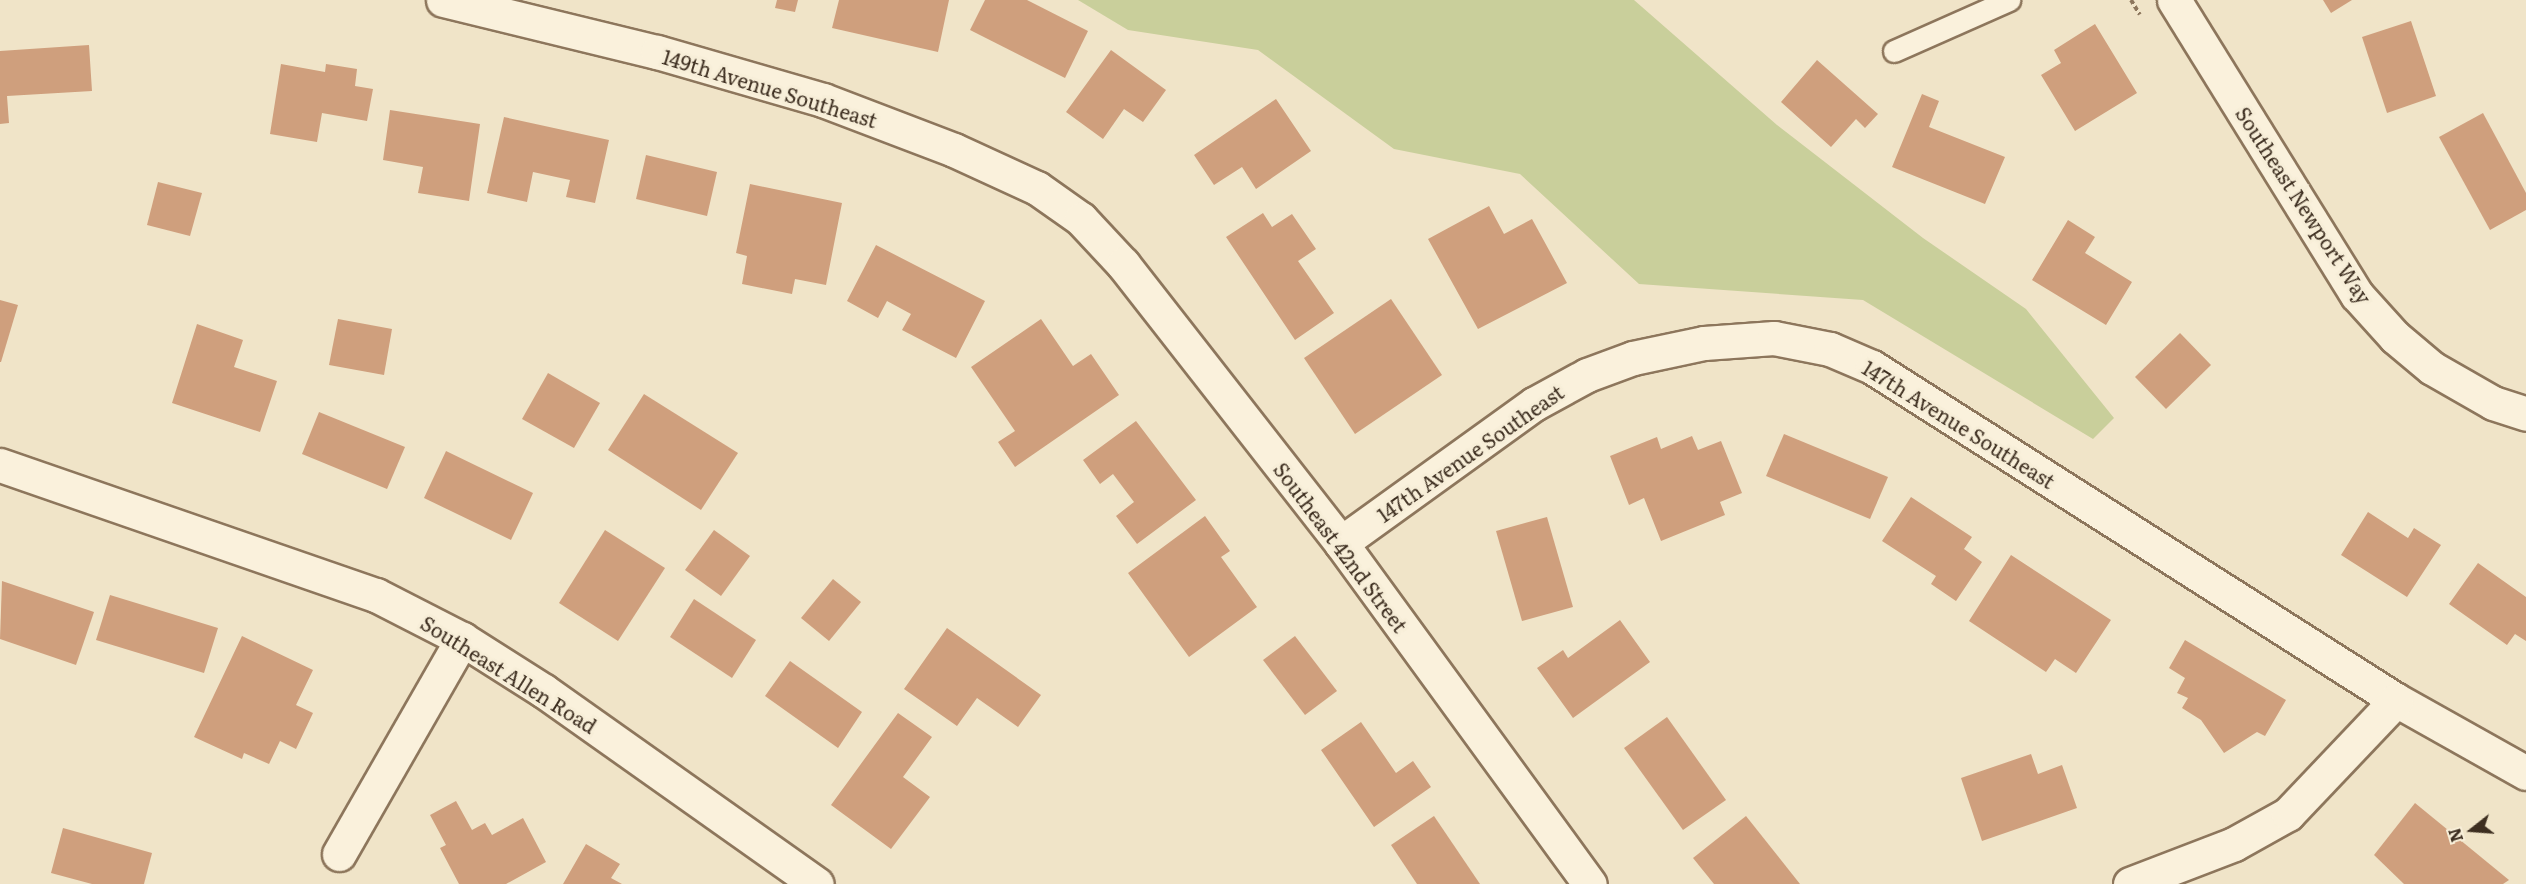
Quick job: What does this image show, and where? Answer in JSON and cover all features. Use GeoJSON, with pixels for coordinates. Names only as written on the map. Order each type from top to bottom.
{"type":"FeatureCollection","features":[{"type":"Feature","properties":{"kind":"street","name":"149th Avenue Southeast"},"geometry":{"type":"LineString","coordinates":[[443,0],[657,52],[823,100],[954,150],[1026,183],[1081,219]]}},
{"type":"Feature","properties":{"kind":"street","name":"Southeast Newport Way"},"geometry":{"type":"LineString","coordinates":[[2174,0],[2357,295],[2395,336],[2432,368],[2493,403],[2526,414]]}},
{"type":"Feature","properties":{"kind":"street","name":"Southeast 42nd Street"},"geometry":{"type":"LineString","coordinates":[[1081,219],[1123,264],[1341,543],[1590,884]]}},
{"type":"Feature","properties":{"kind":"street","name":"147th Avenue Southeast"},"geometry":{"type":"LineString","coordinates":[[1341,543],[1534,404],[1587,375],[1633,358],[1704,343],[1774,338],[1830,349],[1872,367],[2396,700],[2526,773]]}},
{"type":"Feature","properties":{"kind":"street","name":"Southeast Allen Road"},"geometry":{"type":"LineString","coordinates":[[0,465],[376,595],[462,639],[544,691],[817,884]]}},
{"type":"Feature","properties":{"kind":"street"},"geometry":{"type":"LineString","coordinates":[[339,854],[462,639]]}},
{"type":"Feature","properties":{"kind":"street"},"geometry":{"type":"LineString","coordinates":[[2130,884],[2234,844],[2288,814],[2396,700]]}},
{"type":"Feature","properties":{"kind":"lane"},"geometry":{"type":"LineString","coordinates":[[1894,51],[2009,0]]}},
{"type":"Feature","properties":{"kind":"green space"},"geometry":{"type":"Polygon","coordinates":[[[1078,0],[1634,0],[1777,125],[1923,238],[2026,309],[2114,418],[2093,439],[1863,300],[1639,284],[1520,174],[1394,149],[1258,50],[1128,30],[1078,0]]]}},
{"type":"Feature","properties":{"kind":"building"},"geometry":{"type":"Polygon","coordinates":[[[777,0],[798,0],[795,12],[775,8],[777,0]]]}},
{"type":"Feature","properties":{"kind":"building"},"geometry":{"type":"Polygon","coordinates":[[[839,0],[949,0],[938,52],[832,28],[839,0]]]}},
{"type":"Feature","properties":{"kind":"building"},"geometry":{"type":"Polygon","coordinates":[[[985,0],[1027,0],[1088,31],[1065,78],[970,30],[985,0]]]}},
{"type":"Feature","properties":{"kind":"building"},"geometry":{"type":"Polygon","coordinates":[[[2323,0],[2352,0],[2331,13],[2323,0]]]}},
{"type":"Feature","properties":{"kind":"building"},"geometry":{"type":"Polygon","coordinates":[[[2411,21],[2436,96],[2387,113],[2362,37],[2411,21]]]}},
{"type":"Feature","properties":{"kind":"building"},"geometry":{"type":"Polygon","coordinates":[[[2095,24],[2137,93],[2075,131],[2041,75],[2061,63],[2054,50],[2095,24]]]}},
{"type":"Feature","properties":{"kind":"building"},"geometry":{"type":"Polygon","coordinates":[[[89,45],[92,91],[7,96],[9,123],[0,124],[0,51],[89,45]]]}},
{"type":"Feature","properties":{"kind":"building"},"geometry":{"type":"Polygon","coordinates":[[[1111,50],[1166,90],[1143,122],[1124,109],[1103,139],[1066,112],[1111,50]]]}},
{"type":"Feature","properties":{"kind":"building"},"geometry":{"type":"Polygon","coordinates":[[[1817,60],[1878,114],[1865,128],[1856,119],[1831,147],[1781,102],[1817,60]]]}},
{"type":"Feature","properties":{"kind":"building"},"geometry":{"type":"Polygon","coordinates":[[[281,64],[325,72],[326,64],[357,69],[355,86],[373,89],[367,121],[322,113],[317,142],[270,134],[281,64]]]}},
{"type":"Feature","properties":{"kind":"building"},"geometry":{"type":"Polygon","coordinates":[[[1922,94],[1939,101],[1929,127],[2005,157],[1985,204],[1892,167],[1922,94]]]}},
{"type":"Feature","properties":{"kind":"building"},"geometry":{"type":"Polygon","coordinates":[[[1276,99],[1311,151],[1256,189],[1242,167],[1214,185],[1194,155],[1276,99]]]}},
{"type":"Feature","properties":{"kind":"building"},"geometry":{"type":"Polygon","coordinates":[[[390,110],[480,124],[469,201],[418,193],[423,167],[383,160],[390,110]]]}},
{"type":"Feature","properties":{"kind":"building"},"geometry":{"type":"Polygon","coordinates":[[[2483,113],[2526,193],[2526,210],[2490,230],[2439,137],[2483,113]]]}},
{"type":"Feature","properties":{"kind":"building"},"geometry":{"type":"Polygon","coordinates":[[[504,117],[609,140],[595,203],[566,197],[570,180],[533,172],[527,202],[487,193],[504,117]]]}},
{"type":"Feature","properties":{"kind":"building"},"geometry":{"type":"Polygon","coordinates":[[[646,155],[717,172],[707,216],[636,199],[646,155]]]}},
{"type":"Feature","properties":{"kind":"building"},"geometry":{"type":"Polygon","coordinates":[[[158,182],[202,193],[190,236],[147,225],[158,182]]]}},
{"type":"Feature","properties":{"kind":"building"},"geometry":{"type":"Polygon","coordinates":[[[750,184],[842,203],[826,285],[795,279],[792,294],[742,284],[747,256],[736,253],[750,184]]]}},
{"type":"Feature","properties":{"kind":"building"},"geometry":{"type":"Polygon","coordinates":[[[1489,206],[1504,234],[1532,219],[1567,283],[1478,329],[1428,239],[1489,206]]]}},
{"type":"Feature","properties":{"kind":"building"},"geometry":{"type":"Polygon","coordinates":[[[1263,213],[1272,227],[1292,214],[1316,249],[1298,261],[1334,313],[1295,340],[1226,237],[1263,213]]]}},
{"type":"Feature","properties":{"kind":"building"},"geometry":{"type":"Polygon","coordinates":[[[2068,220],[2095,237],[2085,253],[2132,282],[2106,325],[2032,280],[2068,220]]]}},
{"type":"Feature","properties":{"kind":"building"},"geometry":{"type":"Polygon","coordinates":[[[876,245],[985,301],[956,358],[902,330],[911,314],[887,301],[878,318],[847,301],[876,245]]]}},
{"type":"Feature","properties":{"kind":"building"},"geometry":{"type":"Polygon","coordinates":[[[1391,299],[1442,375],[1355,434],[1304,358],[1391,299]]]}},
{"type":"Feature","properties":{"kind":"building"},"geometry":{"type":"Polygon","coordinates":[[[0,300],[18,305],[1,362],[0,362],[0,300]]]}},
{"type":"Feature","properties":{"kind":"building"},"geometry":{"type":"Polygon","coordinates":[[[338,319],[392,329],[384,375],[329,365],[338,319]]]}},
{"type":"Feature","properties":{"kind":"building"},"geometry":{"type":"Polygon","coordinates":[[[1041,319],[1073,366],[1091,354],[1119,395],[1015,467],[998,442],[1015,431],[971,367],[1041,319]]]}},
{"type":"Feature","properties":{"kind":"building"},"geometry":{"type":"Polygon","coordinates":[[[197,324],[243,340],[234,367],[277,381],[260,432],[172,403],[197,324]]]}},
{"type":"Feature","properties":{"kind":"building"},"geometry":{"type":"Polygon","coordinates":[[[2180,333],[2211,365],[2166,409],[2135,377],[2180,333]]]}},
{"type":"Feature","properties":{"kind":"building"},"geometry":{"type":"Polygon","coordinates":[[[548,373],[600,403],[574,448],[522,419],[548,373]]]}},
{"type":"Feature","properties":{"kind":"building"},"geometry":{"type":"Polygon","coordinates":[[[644,394],[738,453],[701,510],[608,450],[644,394]]]}},
{"type":"Feature","properties":{"kind":"building"},"geometry":{"type":"Polygon","coordinates":[[[319,412],[405,447],[387,489],[302,454],[319,412]]]}},
{"type":"Feature","properties":{"kind":"building"},"geometry":{"type":"Polygon","coordinates":[[[1136,421],[1196,500],[1137,544],[1116,516],[1134,502],[1113,474],[1100,484],[1083,460],[1136,421]]]}},
{"type":"Feature","properties":{"kind":"building"},"geometry":{"type":"Polygon","coordinates":[[[1784,434],[1888,477],[1870,519],[1766,476],[1784,434]]]}},
{"type":"Feature","properties":{"kind":"building"},"geometry":{"type":"Polygon","coordinates":[[[1692,436],[1698,450],[1721,441],[1742,493],[1720,502],[1725,515],[1661,541],[1644,498],[1629,505],[1610,456],[1657,437],[1661,449],[1692,436]]]}},
{"type":"Feature","properties":{"kind":"building"},"geometry":{"type":"Polygon","coordinates":[[[446,451],[533,493],[511,540],[424,498],[446,451]]]}},
{"type":"Feature","properties":{"kind":"building"},"geometry":{"type":"Polygon","coordinates":[[[1911,497],[1972,537],[1964,549],[1982,562],[1956,601],[1931,584],[1936,576],[1882,541],[1911,497]]]}},
{"type":"Feature","properties":{"kind":"building"},"geometry":{"type":"Polygon","coordinates":[[[2368,512],[2408,538],[2414,528],[2441,545],[2407,597],[2341,555],[2368,512]]]}},
{"type":"Feature","properties":{"kind":"building"},"geometry":{"type":"Polygon","coordinates":[[[1205,516],[1230,551],[1221,557],[1257,607],[1189,657],[1128,573],[1205,516]]]}},
{"type":"Feature","properties":{"kind":"building"},"geometry":{"type":"Polygon","coordinates":[[[1547,517],[1573,607],[1522,621],[1496,531],[1547,517]]]}},
{"type":"Feature","properties":{"kind":"building"},"geometry":{"type":"Polygon","coordinates":[[[605,530],[665,568],[618,641],[559,603],[605,530]]]}},
{"type":"Feature","properties":{"kind":"building"},"geometry":{"type":"Polygon","coordinates":[[[714,530],[750,556],[721,596],[685,570],[714,530]]]}},
{"type":"Feature","properties":{"kind":"building"},"geometry":{"type":"Polygon","coordinates":[[[2011,555],[2111,620],[2076,673],[2055,659],[2046,672],[1969,621],[2011,555]]]}},
{"type":"Feature","properties":{"kind":"building"},"geometry":{"type":"Polygon","coordinates":[[[2478,563],[2526,597],[2526,641],[2515,634],[2507,645],[2449,604],[2478,563]]]}},
{"type":"Feature","properties":{"kind":"building"},"geometry":{"type":"Polygon","coordinates":[[[833,579],[861,602],[829,641],[801,618],[833,579]]]}},
{"type":"Feature","properties":{"kind":"building"},"geometry":{"type":"Polygon","coordinates":[[[2,581],[94,612],[76,665],[0,639],[2,581]]]}},
{"type":"Feature","properties":{"kind":"building"},"geometry":{"type":"Polygon","coordinates":[[[110,595],[218,628],[204,673],[96,640],[110,595]]]}},
{"type":"Feature","properties":{"kind":"building"},"geometry":{"type":"Polygon","coordinates":[[[694,599],[756,640],[732,678],[670,637],[694,599]]]}},
{"type":"Feature","properties":{"kind":"building"},"geometry":{"type":"Polygon","coordinates":[[[1620,620],[1650,662],[1573,718],[1537,668],[1563,650],[1568,658],[1620,620]]]}},
{"type":"Feature","properties":{"kind":"building"},"geometry":{"type":"Polygon","coordinates":[[[947,628],[1041,695],[1018,727],[977,698],[957,726],[904,689],[947,628]]]}},
{"type":"Feature","properties":{"kind":"building"},"geometry":{"type":"Polygon","coordinates":[[[242,636],[313,670],[296,705],[313,713],[296,749],[280,741],[269,764],[244,753],[242,759],[194,737],[242,636]]]}},
{"type":"Feature","properties":{"kind":"building"},"geometry":{"type":"Polygon","coordinates":[[[1295,636],[1337,691],[1305,715],[1263,660],[1295,636]]]}},
{"type":"Feature","properties":{"kind":"building"},"geometry":{"type":"Polygon","coordinates":[[[2185,640],[2286,700],[2265,736],[2257,732],[2224,753],[2201,720],[2182,708],[2188,698],[2177,693],[2185,678],[2169,668],[2185,640]]]}},
{"type":"Feature","properties":{"kind":"building"},"geometry":{"type":"Polygon","coordinates":[[[790,661],[862,712],[838,748],[765,696],[790,661]]]}},
{"type":"Feature","properties":{"kind":"building"},"geometry":{"type":"Polygon","coordinates":[[[898,713],[932,737],[903,777],[930,797],[891,849],[831,805],[898,713]]]}},
{"type":"Feature","properties":{"kind":"building"},"geometry":{"type":"Polygon","coordinates":[[[1667,717],[1726,800],[1683,830],[1624,748],[1667,717]]]}},
{"type":"Feature","properties":{"kind":"building"},"geometry":{"type":"Polygon","coordinates":[[[1361,722],[1396,773],[1413,761],[1431,787],[1374,827],[1321,750],[1361,722]]]}},
{"type":"Feature","properties":{"kind":"building"},"geometry":{"type":"Polygon","coordinates":[[[2031,754],[2038,774],[2062,765],[2077,808],[1982,841],[1961,778],[2031,754]]]}},
{"type":"Feature","properties":{"kind":"building"},"geometry":{"type":"Polygon","coordinates":[[[456,801],[472,830],[485,823],[492,835],[523,818],[546,862],[506,884],[459,884],[440,848],[446,845],[430,815],[456,801]]]}},
{"type":"Feature","properties":{"kind":"building"},"geometry":{"type":"Polygon","coordinates":[[[2415,803],[2509,880],[2503,884],[2404,884],[2374,855],[2415,803]]]}},
{"type":"Feature","properties":{"kind":"building"},"geometry":{"type":"Polygon","coordinates":[[[1434,816],[1480,884],[1417,884],[1391,845],[1434,816]]]}},
{"type":"Feature","properties":{"kind":"building"},"geometry":{"type":"Polygon","coordinates":[[[1746,816],[1800,884],[1714,884],[1693,858],[1746,816]]]}},
{"type":"Feature","properties":{"kind":"building"},"geometry":{"type":"Polygon","coordinates":[[[63,828],[152,853],[144,884],[92,884],[51,873],[63,828]]]}},
{"type":"Feature","properties":{"kind":"building"},"geometry":{"type":"Polygon","coordinates":[[[586,844],[620,864],[611,878],[622,884],[563,884],[586,844]]]}}]}
